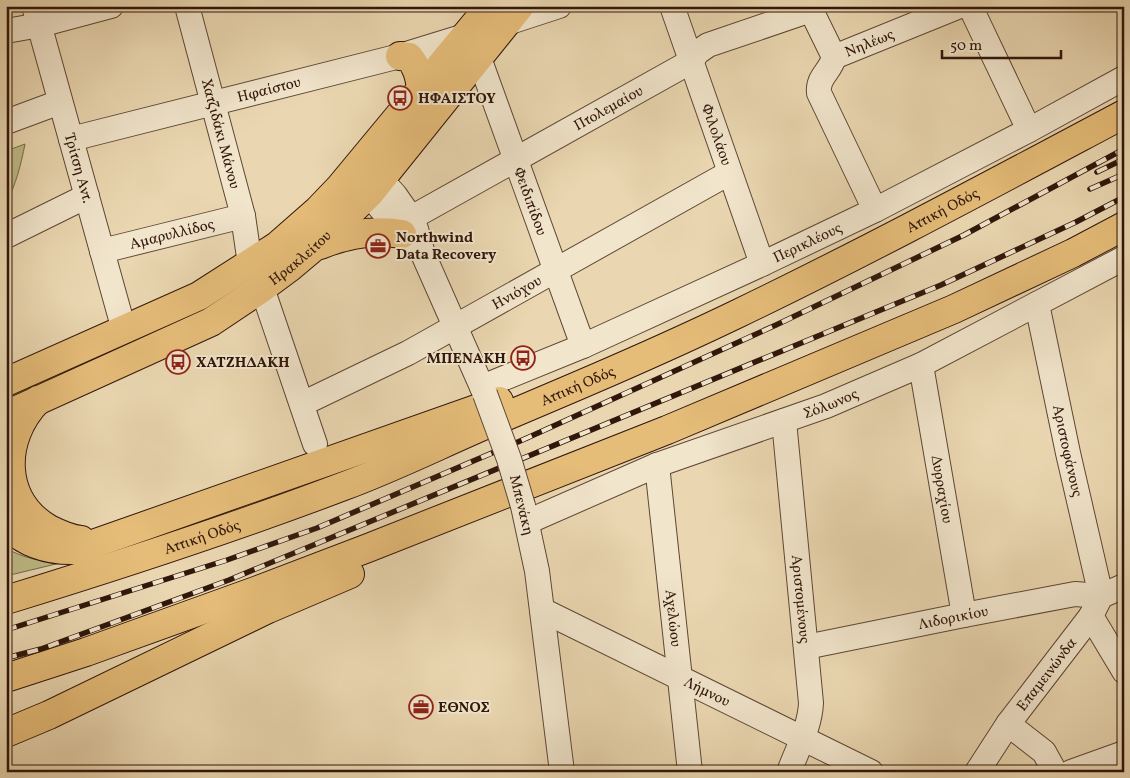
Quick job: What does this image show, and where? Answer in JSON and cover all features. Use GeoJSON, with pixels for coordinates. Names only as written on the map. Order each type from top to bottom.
{"type":"FeatureCollection","features":[{"type":"Feature","properties":{"kind":"main road","name":"Ηρακλείτου"},"geometry":{"type":"LineString","coordinates":[[6,382],[198,296],[277,246],[318,210],[356,168],[421,88],[472,47],[506,12]]}},
{"type":"Feature","properties":{"kind":"main road","name":"Ηρακλείτου"},"geometry":{"type":"LineString","coordinates":[[6,415],[211,322],[262,288],[314,247],[375,186],[472,47]]}},
{"type":"Feature","properties":{"kind":"main road"},"geometry":{"type":"LineString","coordinates":[[400,56],[409,57],[415,64],[421,88]]}},
{"type":"Feature","properties":{"kind":"main road","name":"Αττική Οδός"},"geometry":{"type":"LineString","coordinates":[[6,600],[216,532],[346,486],[610,372],[736,315],[834,266],[1124,114]]}},
{"type":"Feature","properties":{"kind":"main road"},"geometry":{"type":"LineString","coordinates":[[314,247],[347,235],[384,232],[406,226]]}},
{"type":"Feature","properties":{"kind":"main road"},"geometry":{"type":"LineString","coordinates":[[6,678],[86,652],[276,583],[676,426],[954,309],[1073,254],[1124,226]]}},
{"type":"Feature","properties":{"kind":"main road"},"geometry":{"type":"LineString","coordinates":[[6,524],[21,537],[36,545],[50,549],[76,550],[523,393],[610,372]]}},
{"type":"Feature","properties":{"kind":"main road"},"geometry":{"type":"LineString","coordinates":[[38,400],[22,419],[11,445],[8,466],[10,483],[14,494],[28,514],[47,528],[67,538],[103,541]]}},
{"type":"Feature","properties":{"kind":"main road"},"geometry":{"type":"LineString","coordinates":[[6,733],[49,715],[268,609],[504,508],[602,455]]}},
{"type":"Feature","properties":{"kind":"street"},"geometry":{"type":"LineString","coordinates":[[6,30],[37,16],[111,6]]}},
{"type":"Feature","properties":{"kind":"street","name":"Χατζιδάκι Μάνου"},"geometry":{"type":"LineString","coordinates":[[187,6],[243,216],[250,264]]}},
{"type":"Feature","properties":{"kind":"street","name":"Φιλολάου"},"geometry":{"type":"LineString","coordinates":[[672,6],[762,264]]}},
{"type":"Feature","properties":{"kind":"street","name":"Νηλέως"},"geometry":{"type":"LineString","coordinates":[[834,57],[960,6]]}},
{"type":"Feature","properties":{"kind":"street"},"geometry":{"type":"LineString","coordinates":[[970,6],[1029,130]]}},
{"type":"Feature","properties":{"kind":"street"},"geometry":{"type":"LineString","coordinates":[[506,12],[554,7]]}},
{"type":"Feature","properties":{"kind":"street"},"geometry":{"type":"LineString","coordinates":[[810,8],[834,57],[832,65],[818,85],[819,93],[875,210]]}},
{"type":"Feature","properties":{"kind":"street","name":"Πτολεμαίου"},"geometry":{"type":"LineString","coordinates":[[406,226],[516,160],[690,62],[698,52],[716,42],[810,8]]}},
{"type":"Feature","properties":{"kind":"street","name":"Τρίτση Αντ."},"geometry":{"type":"LineString","coordinates":[[37,16],[124,330]]}},
{"type":"Feature","properties":{"kind":"street","name":"Ηφαίστου"},"geometry":{"type":"LineString","coordinates":[[71,139],[400,56],[472,47]]}},
{"type":"Feature","properties":{"kind":"street","name":"Φειδιπίδου"},"geometry":{"type":"LineString","coordinates":[[472,47],[516,160],[583,346]]}},
{"type":"Feature","properties":{"kind":"street","name":"Περικλέους"},"geometry":{"type":"LineString","coordinates":[[484,391],[762,264],[875,210],[1124,78]]}},
{"type":"Feature","properties":{"kind":"street"},"geometry":{"type":"LineString","coordinates":[[6,122],[60,102]]}},
{"type":"Feature","properties":{"kind":"street","name":"Μπενάκη"},"geometry":{"type":"LineString","coordinates":[[356,168],[375,186],[406,226],[423,254],[484,391],[510,459],[525,514],[537,571],[562,772]]}},
{"type":"Feature","properties":{"kind":"street","name":"Ηνιόχου"},"geometry":{"type":"LineString","coordinates":[[302,404],[408,353],[729,173]]}},
{"type":"Feature","properties":{"kind":"street"},"geometry":{"type":"LineString","coordinates":[[6,236],[87,196]]}},
{"type":"Feature","properties":{"kind":"street","name":"Αμαρυλλίδος"},"geometry":{"type":"LineString","coordinates":[[102,252],[243,216]]}},
{"type":"Feature","properties":{"kind":"street","name":"Σόλωνος"},"geometry":{"type":"LineString","coordinates":[[525,514],[865,390],[921,365],[1124,258]]}},
{"type":"Feature","properties":{"kind":"street"},"geometry":{"type":"LineString","coordinates":[[262,288],[315,444]]}},
{"type":"Feature","properties":{"kind":"street","name":"Αριστοφάνους"},"geometry":{"type":"LineString","coordinates":[[1037,304],[1068,452],[1096,606],[1124,670]]}},
{"type":"Feature","properties":{"kind":"street","name":"Δυρραχίου"},"geometry":{"type":"LineString","coordinates":[[921,365],[964,615]]}},
{"type":"Feature","properties":{"kind":"street","name":"Αριστομένους"},"geometry":{"type":"LineString","coordinates":[[784,421],[811,703],[810,714],[789,772]]}},
{"type":"Feature","properties":{"kind":"street","name":"Αχελώου"},"geometry":{"type":"LineString","coordinates":[[657,465],[690,772]]}},
{"type":"Feature","properties":{"kind":"street","name":"Επαμεινώνδα"},"geometry":{"type":"LineString","coordinates":[[977,772],[1008,724],[1096,606],[1124,586]]}},
{"type":"Feature","properties":{"kind":"street","name":"Λιδορικίου"},"geometry":{"type":"LineString","coordinates":[[806,647],[1075,594],[1096,606]]}},
{"type":"Feature","properties":{"kind":"street","name":"Λήμνου"},"geometry":{"type":"LineString","coordinates":[[542,610],[868,771]]}},
{"type":"Feature","properties":{"kind":"street"},"geometry":{"type":"LineString","coordinates":[[1008,724],[1044,752],[1055,772]]}},
{"type":"Feature","properties":{"kind":"street"},"geometry":{"type":"LineString","coordinates":[[1072,772],[1124,752]]}},
{"type":"Feature","properties":{"kind":"shaded area"},"geometry":{"type":"Polygon","coordinates":[[[25,144],[18,174],[6,203],[6,151],[25,144]]]}},
{"type":"Feature","properties":{"kind":"shaded area"},"geometry":{"type":"Polygon","coordinates":[[[6,548],[32,558],[60,563],[6,576],[6,548]]]}},
{"type":"Feature","properties":{"kind":"railway"},"geometry":{"type":"LineString","coordinates":[[6,630],[227,560],[317,528],[527,438],[776,325],[964,235],[1124,149]]}},
{"type":"Feature","properties":{"kind":"railway"},"geometry":{"type":"LineString","coordinates":[[1097,172],[1124,159]]}},
{"type":"Feature","properties":{"kind":"railway"},"geometry":{"type":"LineString","coordinates":[[1090,189],[1124,174]]}},
{"type":"Feature","properties":{"kind":"railway"},"geometry":{"type":"LineString","coordinates":[[6,658],[41,649],[229,580],[941,285],[1076,222],[1124,197]]}},
{"type":"Feature","properties":{"kind":"place","name":"ΗΦΑΙΣΤΟΥ"},"geometry":{"type":"Point","coordinates":[400,98]}},
{"type":"Feature","properties":{"kind":"place","name":"Northwind Data Recovery"},"geometry":{"type":"Point","coordinates":[378,246]}},
{"type":"Feature","properties":{"kind":"place","name":"ΜΠΕΝΑΚΗ"},"geometry":{"type":"Point","coordinates":[523,358]}},
{"type":"Feature","properties":{"kind":"place","name":"ΧΑΤΖΗΔΑΚΗ"},"geometry":{"type":"Point","coordinates":[178,362]}},
{"type":"Feature","properties":{"kind":"place","name":"ΕΘΝΟΣ"},"geometry":{"type":"Point","coordinates":[421,707]}}]}
